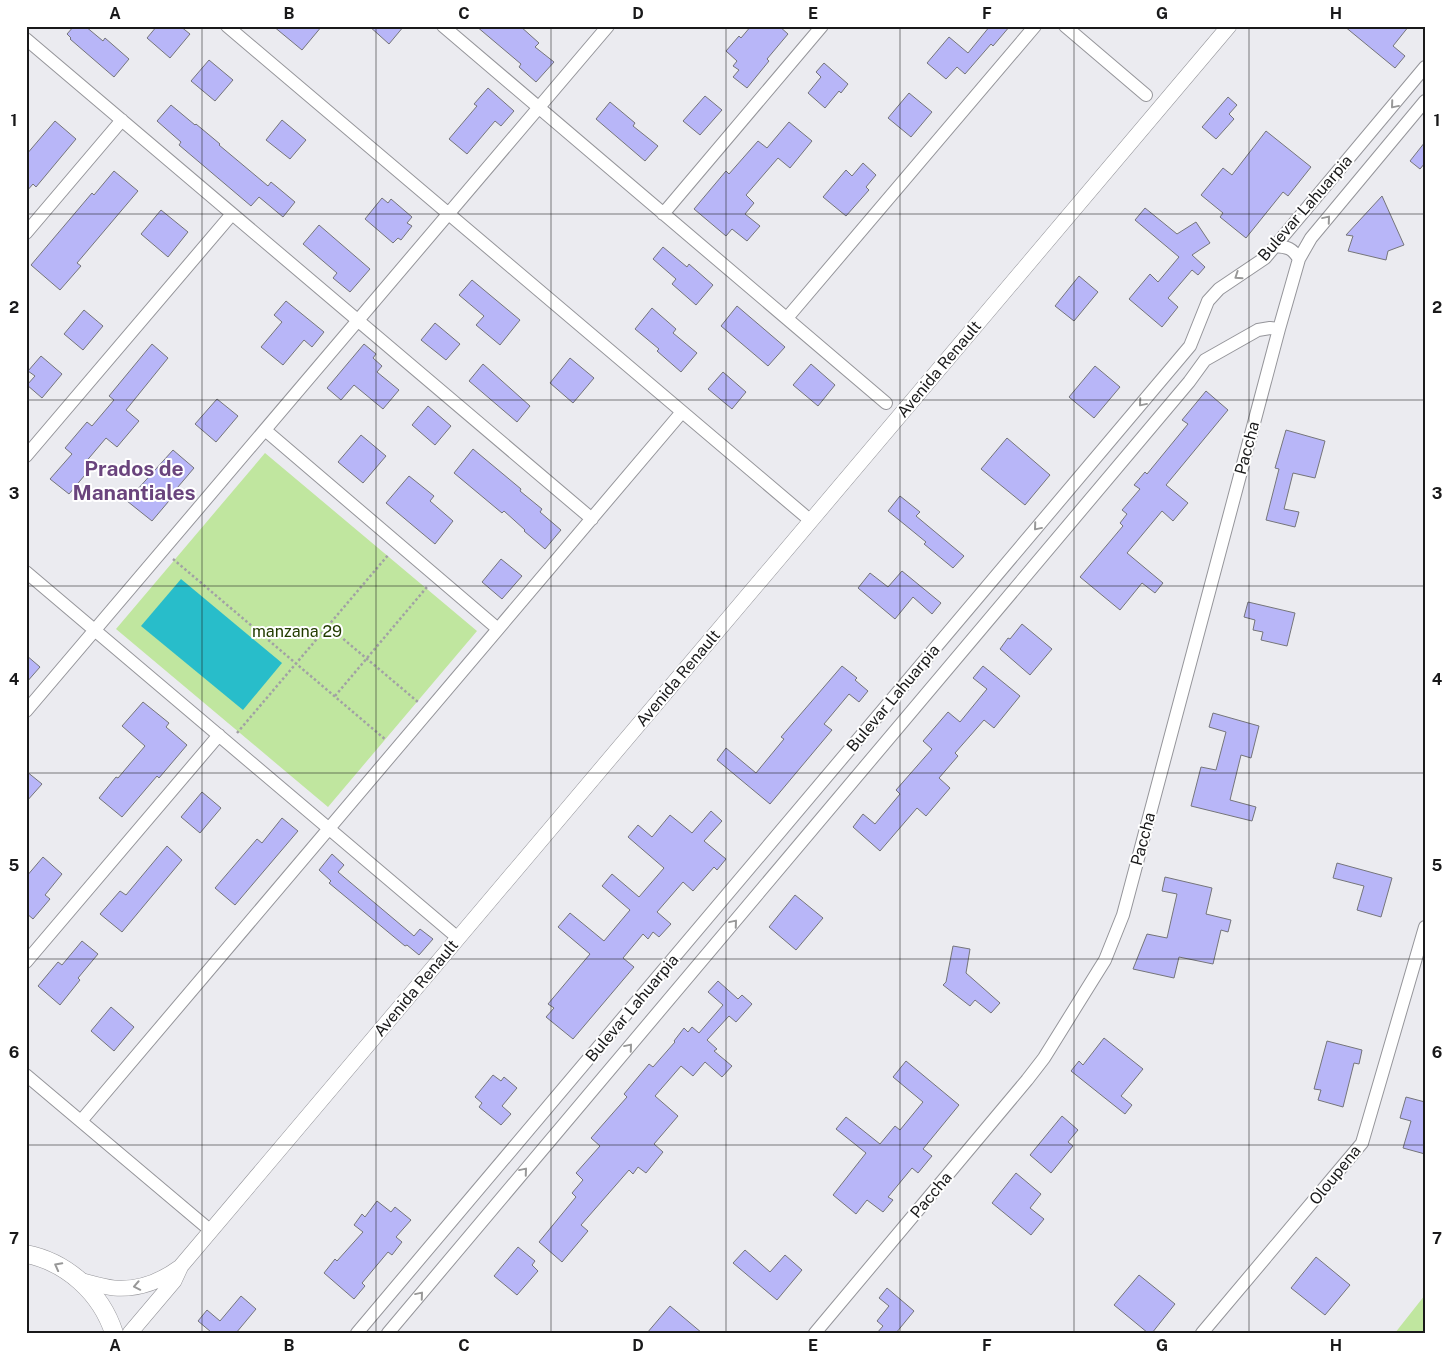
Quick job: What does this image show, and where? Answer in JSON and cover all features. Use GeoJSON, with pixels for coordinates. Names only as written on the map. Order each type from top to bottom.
{"type":"FeatureCollection","features":[{"type":"Feature","properties":{"kind":"main road"},"geometry":{"type":"LineString","coordinates":[[29,1256],[51,1262],[80,1280],[99,1300],[114,1333]]}},
{"type":"Feature","properties":{"kind":"street"},"geometry":{"type":"LineString","coordinates":[[227,26],[810,521]]}},
{"type":"Feature","properties":{"kind":"street"},"geometry":{"type":"LineString","coordinates":[[443,26],[886,403]]}},
{"type":"Feature","properties":{"kind":"street"},"geometry":{"type":"LineString","coordinates":[[26,711],[608,26]]}},
{"type":"Feature","properties":{"kind":"street"},"geometry":{"type":"LineString","coordinates":[[664,214],[822,26]]}},
{"type":"Feature","properties":{"kind":"street"},"geometry":{"type":"LineString","coordinates":[[787,318],[1035,26]]}},
{"type":"Feature","properties":{"kind":"street"},"geometry":{"type":"LineString","coordinates":[[1065,26],[1146,95]]}},
{"type":"Feature","properties":{"kind":"street","name":"Avenida Renault"},"geometry":{"type":"LineString","coordinates":[[130,1333],[174,1281],[181,1266],[1229,26]]}},
{"type":"Feature","properties":{"kind":"street"},"geometry":{"type":"LineString","coordinates":[[26,39],[592,519]]}},
{"type":"Feature","properties":{"kind":"street","name":"Bulevar Lahuarpia"},"geometry":{"type":"LineString","coordinates":[[357,1333],[1190,346],[1208,301],[1219,289],[1265,258],[1425,67]]}},
{"type":"Feature","properties":{"kind":"street","name":"Paccha"},"geometry":{"type":"LineString","coordinates":[[823,1330],[1044,1058],[1105,960],[1123,915],[1299,259],[1311,238],[1425,101]]}},
{"type":"Feature","properties":{"kind":"street"},"geometry":{"type":"LineString","coordinates":[[26,233],[122,120]]}},
{"type":"Feature","properties":{"kind":"street"},"geometry":{"type":"LineString","coordinates":[[26,456],[232,214]]}},
{"type":"Feature","properties":{"kind":"street"},"geometry":{"type":"LineString","coordinates":[[1275,246],[1286,247],[1294,251],[1299,259]]}},
{"type":"Feature","properties":{"kind":"street"},"geometry":{"type":"LineString","coordinates":[[388,1333],[1189,382],[1205,360],[1258,330],[1279,329]]}},
{"type":"Feature","properties":{"kind":"street"},"geometry":{"type":"LineString","coordinates":[[1190,346],[1194,352],[1205,360]]}},
{"type":"Feature","properties":{"kind":"street"},"geometry":{"type":"LineString","coordinates":[[81,1121],[682,412]]}},
{"type":"Feature","properties":{"kind":"street"},"geometry":{"type":"LineString","coordinates":[[265,430],[498,630]]}},
{"type":"Feature","properties":{"kind":"street"},"geometry":{"type":"LineString","coordinates":[[26,572],[458,938]]}},
{"type":"Feature","properties":{"kind":"street"},"geometry":{"type":"LineString","coordinates":[[26,962],[224,739]]}},
{"type":"Feature","properties":{"kind":"street","name":"Oloupena"},"geometry":{"type":"LineString","coordinates":[[1202,1333],[1362,1143],[1425,927]]}},
{"type":"Feature","properties":{"kind":"street"},"geometry":{"type":"LineString","coordinates":[[26,1075],[211,1231]]}},
{"type":"Feature","properties":{"kind":"street"},"geometry":{"type":"LineString","coordinates":[[80,1280],[112,1288],[126,1288],[151,1284],[181,1266]]}},
{"type":"Feature","properties":{"kind":"path"},"geometry":{"type":"LineString","coordinates":[[224,739],[296,664],[398,544]]}},
{"type":"Feature","properties":{"kind":"path"},"geometry":{"type":"LineString","coordinates":[[163,550],[397,749]]}},
{"type":"Feature","properties":{"kind":"path"},"geometry":{"type":"LineString","coordinates":[[335,696],[436,576]]}},
{"type":"Feature","properties":{"kind":"path"},"geometry":{"type":"LineString","coordinates":[[328,626],[429,711]]}},
{"type":"Feature","properties":{"kind":"green space","name":"manzana 29"},"geometry":{"type":"Polygon","coordinates":[[[265,453],[477,631],[328,807],[116,629],[265,453]]]}},
{"type":"Feature","properties":{"kind":"green space"},"geometry":{"type":"Polygon","coordinates":[[[1425,1295],[1425,1333],[1395,1333],[1425,1295]]]}},
{"type":"Feature","properties":{"kind":"water"},"geometry":{"type":"Polygon","coordinates":[[[181,579],[282,663],[243,710],[141,626],[181,579]]]}},
{"type":"Feature","properties":{"kind":"building"},"geometry":{"type":"Polygon","coordinates":[[[74,26],[85,26],[103,41],[105,38],[129,59],[114,77],[70,39],[67,34],[74,26]]]}},
{"type":"Feature","properties":{"kind":"building"},"geometry":{"type":"Polygon","coordinates":[[[157,26],[180,26],[190,34],[170,58],[147,38],[157,26]]]}},
{"type":"Feature","properties":{"kind":"building"},"geometry":{"type":"Polygon","coordinates":[[[273,26],[322,26],[302,50],[273,26]]]}},
{"type":"Feature","properties":{"kind":"building"},"geometry":{"type":"Polygon","coordinates":[[[369,26],[404,26],[389,44],[369,26]]]}},
{"type":"Feature","properties":{"kind":"building"},"geometry":{"type":"Polygon","coordinates":[[[476,26],[520,26],[539,43],[535,47],[554,62],[536,82],[519,67],[521,64],[476,26]]]}},
{"type":"Feature","properties":{"kind":"building"},"geometry":{"type":"Polygon","coordinates":[[[751,26],[779,26],[788,34],[767,59],[769,61],[747,88],[733,77],[739,70],[733,66],[737,61],[726,51],[751,26]]]}},
{"type":"Feature","properties":{"kind":"building"},"geometry":{"type":"Polygon","coordinates":[[[990,26],[1010,26],[993,46],[991,44],[965,74],[957,67],[946,79],[927,63],[949,37],[968,53],[990,26]]]}},
{"type":"Feature","properties":{"kind":"building"},"geometry":{"type":"Polygon","coordinates":[[[1344,26],[1409,26],[1393,46],[1405,56],[1395,68],[1344,26]]]}},
{"type":"Feature","properties":{"kind":"building"},"geometry":{"type":"Polygon","coordinates":[[[209,60],[233,80],[215,101],[191,81],[209,60]]]}},
{"type":"Feature","properties":{"kind":"building"},"geometry":{"type":"Polygon","coordinates":[[[824,63],[848,84],[841,93],[839,91],[825,108],[808,93],[821,77],[816,72],[824,63]]]}},
{"type":"Feature","properties":{"kind":"building"},"geometry":{"type":"Polygon","coordinates":[[[488,88],[514,111],[501,126],[495,121],[467,154],[449,139],[477,106],[474,104],[488,88]]]}},
{"type":"Feature","properties":{"kind":"building"},"geometry":{"type":"Polygon","coordinates":[[[909,93],[932,112],[911,137],[888,118],[909,93]]]}},
{"type":"Feature","properties":{"kind":"building"},"geometry":{"type":"Polygon","coordinates":[[[705,96],[722,110],[700,135],[683,121],[705,96]]]}},
{"type":"Feature","properties":{"kind":"building"},"geometry":{"type":"Polygon","coordinates":[[[1228,97],[1237,105],[1229,114],[1234,119],[1216,139],[1202,127],[1228,97]]]}},
{"type":"Feature","properties":{"kind":"building"},"geometry":{"type":"Polygon","coordinates":[[[610,102],[635,123],[633,126],[658,146],[645,161],[596,119],[610,102]]]}},
{"type":"Feature","properties":{"kind":"building"},"geometry":{"type":"Polygon","coordinates":[[[171,105],[268,186],[271,182],[295,202],[283,217],[259,197],[251,206],[179,145],[181,142],[157,121],[171,105]]]}},
{"type":"Feature","properties":{"kind":"building"},"geometry":{"type":"Polygon","coordinates":[[[282,120],[306,140],[290,159],[266,140],[282,120]]]}},
{"type":"Feature","properties":{"kind":"building"},"geometry":{"type":"Polygon","coordinates":[[[55,121],[76,139],[36,187],[33,184],[26,192],[26,155],[55,121]]]}},
{"type":"Feature","properties":{"kind":"building"},"geometry":{"type":"Polygon","coordinates":[[[789,122],[812,141],[790,168],[778,158],[746,195],[754,203],[745,214],[760,226],[747,241],[732,229],[726,236],[694,209],[726,171],[729,174],[758,141],[767,148],[789,122]]]}},
{"type":"Feature","properties":{"kind":"building"},"geometry":{"type":"Polygon","coordinates":[[[1266,131],[1311,167],[1288,196],[1283,192],[1246,238],[1220,217],[1223,213],[1201,195],[1223,168],[1232,175],[1266,131]]]}},
{"type":"Feature","properties":{"kind":"building"},"geometry":{"type":"Polygon","coordinates":[[[1425,142],[1425,163],[1420,169],[1410,161],[1425,142]]]}},
{"type":"Feature","properties":{"kind":"building"},"geometry":{"type":"Polygon","coordinates":[[[863,163],[876,175],[866,187],[869,190],[846,216],[823,197],[846,170],[852,176],[863,163]]]}},
{"type":"Feature","properties":{"kind":"building"},"geometry":{"type":"Polygon","coordinates":[[[114,171],[138,191],[77,263],[81,266],[60,290],[31,265],[92,193],[94,195],[114,171]]]}},
{"type":"Feature","properties":{"kind":"building"},"geometry":{"type":"Polygon","coordinates":[[[1382,196],[1404,245],[1388,251],[1386,260],[1348,251],[1353,236],[1346,235],[1382,196]]]}},
{"type":"Feature","properties":{"kind":"building"},"geometry":{"type":"Polygon","coordinates":[[[382,198],[388,203],[391,199],[412,217],[407,223],[412,226],[401,240],[398,238],[393,243],[365,219],[382,198]]]}},
{"type":"Feature","properties":{"kind":"building"},"geometry":{"type":"Polygon","coordinates":[[[1145,208],[1177,234],[1196,222],[1210,243],[1192,255],[1205,267],[1198,275],[1192,270],[1168,298],[1178,307],[1162,327],[1129,299],[1150,274],[1158,282],[1179,257],[1135,220],[1145,208]]]}},
{"type":"Feature","properties":{"kind":"building"},"geometry":{"type":"Polygon","coordinates":[[[161,210],[188,232],[168,257],[141,234],[161,210]]]}},
{"type":"Feature","properties":{"kind":"building"},"geometry":{"type":"Polygon","coordinates":[[[319,225],[370,269],[350,292],[333,278],[337,273],[303,244],[319,225]]]}},
{"type":"Feature","properties":{"kind":"building"},"geometry":{"type":"Polygon","coordinates":[[[663,247],[687,267],[689,264],[713,285],[696,305],[672,284],[676,279],[653,259],[663,247]]]}},
{"type":"Feature","properties":{"kind":"building"},"geometry":{"type":"Polygon","coordinates":[[[1079,276],[1098,292],[1074,321],[1055,306],[1079,276]]]}},
{"type":"Feature","properties":{"kind":"building"},"geometry":{"type":"Polygon","coordinates":[[[472,280],[520,320],[500,345],[476,325],[484,316],[459,295],[472,280]]]}},
{"type":"Feature","properties":{"kind":"building"},"geometry":{"type":"Polygon","coordinates":[[[286,301],[324,332],[312,347],[304,340],[283,365],[261,347],[282,322],[274,315],[286,301]]]}},
{"type":"Feature","properties":{"kind":"building"},"geometry":{"type":"Polygon","coordinates":[[[737,306],[785,347],[768,366],[721,326],[737,306]]]}},
{"type":"Feature","properties":{"kind":"building"},"geometry":{"type":"Polygon","coordinates":[[[652,308],[676,329],[673,333],[697,353],[681,372],[657,351],[659,349],[635,329],[652,308]]]}},
{"type":"Feature","properties":{"kind":"building"},"geometry":{"type":"Polygon","coordinates":[[[84,310],[103,326],[83,350],[64,334],[84,310]]]}},
{"type":"Feature","properties":{"kind":"building"},"geometry":{"type":"Polygon","coordinates":[[[435,323],[460,344],[446,360],[421,340],[435,323]]]}},
{"type":"Feature","properties":{"kind":"building"},"geometry":{"type":"Polygon","coordinates":[[[152,344],[168,358],[126,410],[139,421],[117,447],[106,438],[84,464],[90,469],[69,494],[50,479],[72,454],[65,448],[87,422],[92,426],[114,400],[109,396],[152,344]]]}},
{"type":"Feature","properties":{"kind":"building"},"geometry":{"type":"Polygon","coordinates":[[[364,344],[376,354],[373,358],[382,366],[377,372],[399,390],[383,409],[354,385],[341,400],[327,388],[364,344]]]}},
{"type":"Feature","properties":{"kind":"building"},"geometry":{"type":"Polygon","coordinates":[[[41,356],[62,374],[42,398],[27,385],[35,376],[28,371],[41,356]]]}},
{"type":"Feature","properties":{"kind":"building"},"geometry":{"type":"Polygon","coordinates":[[[570,358],[594,378],[573,403],[550,383],[570,358]]]}},
{"type":"Feature","properties":{"kind":"building"},"geometry":{"type":"Polygon","coordinates":[[[483,364],[530,406],[517,422],[469,381],[483,364]]]}},
{"type":"Feature","properties":{"kind":"building"},"geometry":{"type":"Polygon","coordinates":[[[811,364],[835,385],[818,406],[793,385],[811,364]]]}},
{"type":"Feature","properties":{"kind":"building"},"geometry":{"type":"Polygon","coordinates":[[[1095,366],[1120,387],[1094,418],[1069,397],[1095,366]]]}},
{"type":"Feature","properties":{"kind":"building"},"geometry":{"type":"Polygon","coordinates":[[[723,372],[746,392],[732,409],[708,389],[723,372]]]}},
{"type":"Feature","properties":{"kind":"building"},"geometry":{"type":"Polygon","coordinates":[[[1206,391],[1228,410],[1166,485],[1188,503],[1173,521],[1162,511],[1127,553],[1163,583],[1155,593],[1142,583],[1120,610],[1080,577],[1123,526],[1120,523],[1127,514],[1122,510],[1140,489],[1134,485],[1145,472],[1147,474],[1188,424],[1182,420],[1206,391]]]}},
{"type":"Feature","properties":{"kind":"building"},"geometry":{"type":"Polygon","coordinates":[[[217,399],[238,416],[216,442],[195,424],[217,399]]]}},
{"type":"Feature","properties":{"kind":"building"},"geometry":{"type":"Polygon","coordinates":[[[428,406],[451,426],[435,445],[412,425],[428,406]]]}},
{"type":"Feature","properties":{"kind":"building"},"geometry":{"type":"Polygon","coordinates":[[[1286,430],[1325,441],[1315,478],[1293,473],[1284,509],[1299,512],[1295,527],[1266,520],[1279,469],[1275,468],[1286,430]]]}},
{"type":"Feature","properties":{"kind":"building"},"geometry":{"type":"Polygon","coordinates":[[[361,435],[386,456],[363,483],[338,462],[361,435]]]}},
{"type":"Feature","properties":{"kind":"building"},"geometry":{"type":"Polygon","coordinates":[[[1007,438],[1050,475],[1025,505],[981,469],[1007,438]]]}},
{"type":"Feature","properties":{"kind":"building"},"geometry":{"type":"Polygon","coordinates":[[[473,449],[521,489],[520,491],[542,509],[540,512],[561,530],[545,549],[504,511],[502,513],[454,473],[473,449]]]}},
{"type":"Feature","properties":{"kind":"building"},"geometry":{"type":"Polygon","coordinates":[[[173,450],[194,468],[152,521],[127,501],[173,450]]]}},
{"type":"Feature","properties":{"kind":"building"},"geometry":{"type":"Polygon","coordinates":[[[409,476],[434,496],[430,501],[453,521],[435,544],[386,503],[409,476]]]}},
{"type":"Feature","properties":{"kind":"building"},"geometry":{"type":"Polygon","coordinates":[[[900,496],[920,512],[916,516],[964,556],[953,568],[924,544],[926,542],[888,511],[900,496]]]}},
{"type":"Feature","properties":{"kind":"building"},"geometry":{"type":"Polygon","coordinates":[[[501,559],[522,576],[502,599],[482,582],[501,559]]]}},
{"type":"Feature","properties":{"kind":"building"},"geometry":{"type":"Polygon","coordinates":[[[902,571],[941,603],[932,614],[913,597],[895,619],[858,588],[870,573],[888,587],[902,571]]]}},
{"type":"Feature","properties":{"kind":"building"},"geometry":{"type":"Polygon","coordinates":[[[1248,602],[1295,613],[1287,646],[1261,640],[1263,632],[1253,630],[1255,620],[1244,617],[1248,602]]]}},
{"type":"Feature","properties":{"kind":"building"},"geometry":{"type":"Polygon","coordinates":[[[1022,624],[1052,649],[1030,675],[1000,649],[1022,624]]]}},
{"type":"Feature","properties":{"kind":"building"},"geometry":{"type":"Polygon","coordinates":[[[26,655],[40,667],[26,683],[26,655]]]}},
{"type":"Feature","properties":{"kind":"building"},"geometry":{"type":"Polygon","coordinates":[[[842,666],[857,678],[855,680],[868,691],[859,702],[849,694],[824,724],[832,730],[770,804],[717,760],[726,748],[756,773],[784,739],[781,737],[842,666]]]}},
{"type":"Feature","properties":{"kind":"building"},"geometry":{"type":"Polygon","coordinates":[[[983,666],[1020,696],[994,728],[984,720],[955,753],[958,756],[939,778],[950,788],[926,816],[917,808],[880,851],[853,827],[863,814],[875,824],[900,794],[896,790],[932,749],[923,741],[948,712],[960,722],[987,689],[973,678],[983,666]]]}},
{"type":"Feature","properties":{"kind":"building"},"geometry":{"type":"Polygon","coordinates":[[[143,702],[169,723],[166,727],[187,745],[122,817],[99,798],[145,746],[122,726],[143,702]]]}},
{"type":"Feature","properties":{"kind":"building"},"geometry":{"type":"Polygon","coordinates":[[[1213,713],[1259,726],[1251,758],[1241,755],[1230,800],[1256,807],[1252,821],[1191,806],[1201,767],[1216,770],[1226,732],[1209,727],[1213,713]]]}},
{"type":"Feature","properties":{"kind":"building"},"geometry":{"type":"Polygon","coordinates":[[[26,771],[42,784],[26,802],[26,771]]]}},
{"type":"Feature","properties":{"kind":"building"},"geometry":{"type":"Polygon","coordinates":[[[202,792],[221,808],[200,833],[181,817],[202,792]]]}},
{"type":"Feature","properties":{"kind":"building"},"geometry":{"type":"Polygon","coordinates":[[[711,811],[722,821],[704,841],[726,859],[717,870],[714,867],[693,891],[683,882],[657,912],[671,924],[659,937],[653,932],[648,939],[643,934],[623,958],[634,967],[573,1039],[546,1017],[554,1008],[548,1004],[590,954],[558,927],[570,913],[604,941],[630,910],[602,886],[612,874],[639,897],[664,868],[628,837],[638,825],[652,837],[670,815],[692,833],[711,811]]]}},
{"type":"Feature","properties":{"kind":"building"},"geometry":{"type":"Polygon","coordinates":[[[282,818],[298,831],[235,905],[215,888],[257,839],[262,843],[282,818]]]}},
{"type":"Feature","properties":{"kind":"building"},"geometry":{"type":"Polygon","coordinates":[[[167,846],[182,860],[122,932],[100,914],[120,891],[126,895],[167,846]]]}},
{"type":"Feature","properties":{"kind":"building"},"geometry":{"type":"Polygon","coordinates":[[[332,854],[344,865],[338,872],[414,936],[420,929],[433,939],[419,955],[407,945],[405,946],[329,883],[331,881],[319,870],[332,854]]]}},
{"type":"Feature","properties":{"kind":"building"},"geometry":{"type":"Polygon","coordinates":[[[43,857],[62,874],[45,895],[50,899],[33,919],[26,913],[26,877],[43,857]]]}},
{"type":"Feature","properties":{"kind":"building"},"geometry":{"type":"Polygon","coordinates":[[[1337,863],[1392,878],[1381,917],[1357,910],[1364,886],[1333,878],[1337,863]]]}},
{"type":"Feature","properties":{"kind":"building"},"geometry":{"type":"Polygon","coordinates":[[[1165,877],[1212,888],[1206,914],[1231,920],[1228,932],[1221,930],[1213,964],[1179,957],[1174,978],[1133,969],[1147,934],[1167,938],[1177,894],[1162,891],[1165,877]]]}},
{"type":"Feature","properties":{"kind":"building"},"geometry":{"type":"Polygon","coordinates":[[[795,895],[823,918],[796,950],[769,927],[795,895]]]}},
{"type":"Feature","properties":{"kind":"building"},"geometry":{"type":"Polygon","coordinates":[[[82,941],[98,954],[78,978],[80,980],[60,1005],[38,986],[58,962],[62,965],[82,941]]]}},
{"type":"Feature","properties":{"kind":"building"},"geometry":{"type":"Polygon","coordinates":[[[953,946],[970,949],[966,973],[1000,1003],[991,1013],[975,1000],[970,1006],[943,985],[946,982],[953,946]]]}},
{"type":"Feature","properties":{"kind":"building"},"geometry":{"type":"Polygon","coordinates":[[[718,981],[738,999],[742,995],[752,1004],[736,1022],[729,1016],[707,1040],[717,1049],[714,1051],[732,1066],[722,1077],[705,1062],[693,1076],[681,1066],[655,1096],[678,1116],[654,1144],[663,1152],[646,1173],[638,1167],[633,1174],[629,1170],[581,1225],[588,1231],[562,1262],[539,1242],[576,1197],[572,1193],[583,1180],[576,1173],[600,1146],[591,1138],[627,1097],[624,1094],[649,1064],[653,1067],[675,1042],[684,1028],[688,1032],[692,1027],[699,1033],[723,1005],[708,992],[718,981]]]}},
{"type":"Feature","properties":{"kind":"building"},"geometry":{"type":"Polygon","coordinates":[[[111,1007],[134,1027],[114,1051],[91,1031],[111,1007]]]}},
{"type":"Feature","properties":{"kind":"building"},"geometry":{"type":"Polygon","coordinates":[[[1104,1038],[1143,1069],[1121,1096],[1132,1105],[1125,1114],[1071,1071],[1079,1061],[1083,1065],[1104,1038]]]}},
{"type":"Feature","properties":{"kind":"building"},"geometry":{"type":"Polygon","coordinates":[[[1327,1041],[1362,1050],[1359,1064],[1354,1063],[1343,1107],[1318,1100],[1321,1090],[1314,1089],[1327,1041]]]}},
{"type":"Feature","properties":{"kind":"building"},"geometry":{"type":"Polygon","coordinates":[[[906,1061],[959,1105],[923,1149],[932,1156],[918,1173],[912,1168],[888,1197],[893,1200],[883,1212],[867,1200],[856,1214],[833,1195],[866,1153],[836,1129],[846,1117],[880,1144],[895,1126],[900,1130],[923,1102],[893,1077],[906,1061]]]}},
{"type":"Feature","properties":{"kind":"building"},"geometry":{"type":"Polygon","coordinates":[[[493,1075],[501,1081],[504,1077],[517,1088],[502,1106],[511,1114],[501,1125],[479,1107],[482,1103],[475,1097],[493,1075]]]}},
{"type":"Feature","properties":{"kind":"building"},"geometry":{"type":"Polygon","coordinates":[[[1406,1097],[1425,1102],[1425,1154],[1403,1148],[1411,1121],[1400,1118],[1406,1097]]]}},
{"type":"Feature","properties":{"kind":"building"},"geometry":{"type":"Polygon","coordinates":[[[1062,1116],[1078,1130],[1068,1142],[1073,1146],[1051,1173],[1030,1155],[1062,1116]]]}},
{"type":"Feature","properties":{"kind":"building"},"geometry":{"type":"Polygon","coordinates":[[[1016,1173],[1041,1194],[1030,1208],[1044,1219],[1031,1235],[992,1203],[1016,1173]]]}},
{"type":"Feature","properties":{"kind":"building"},"geometry":{"type":"Polygon","coordinates":[[[377,1201],[391,1212],[395,1207],[411,1220],[396,1237],[402,1242],[392,1255],[388,1252],[362,1283],[365,1286],[354,1299],[324,1273],[335,1259],[337,1261],[363,1232],[354,1225],[362,1214],[365,1217],[377,1201]]]}},
{"type":"Feature","properties":{"kind":"building"},"geometry":{"type":"Polygon","coordinates":[[[518,1247],[535,1261],[532,1265],[538,1271],[517,1295],[494,1276],[518,1247]]]}},
{"type":"Feature","properties":{"kind":"building"},"geometry":{"type":"Polygon","coordinates":[[[745,1250],[770,1272],[785,1255],[802,1270],[777,1300],[733,1263],[745,1250]]]}},
{"type":"Feature","properties":{"kind":"building"},"geometry":{"type":"Polygon","coordinates":[[[1316,1257],[1350,1285],[1325,1315],[1291,1288],[1316,1257]]]}},
{"type":"Feature","properties":{"kind":"building"},"geometry":{"type":"Polygon","coordinates":[[[1139,1275],[1175,1304],[1152,1333],[1148,1333],[1114,1305],[1139,1275]]]}},
{"type":"Feature","properties":{"kind":"building"},"geometry":{"type":"Polygon","coordinates":[[[887,1288],[914,1311],[896,1333],[877,1333],[883,1326],[877,1321],[889,1306],[879,1298],[887,1288]]]}},
{"type":"Feature","properties":{"kind":"building"},"geometry":{"type":"Polygon","coordinates":[[[241,1296],[256,1309],[236,1333],[210,1333],[198,1321],[207,1310],[220,1321],[241,1296]]]}},
{"type":"Feature","properties":{"kind":"building"},"geometry":{"type":"Polygon","coordinates":[[[670,1306],[702,1333],[647,1333],[670,1306]]]}},
{"type":"Feature","properties":{"kind":"district","name":"Prados de Manantiales"},"geometry":{"type":"Point","coordinates":[134,480]}}]}
